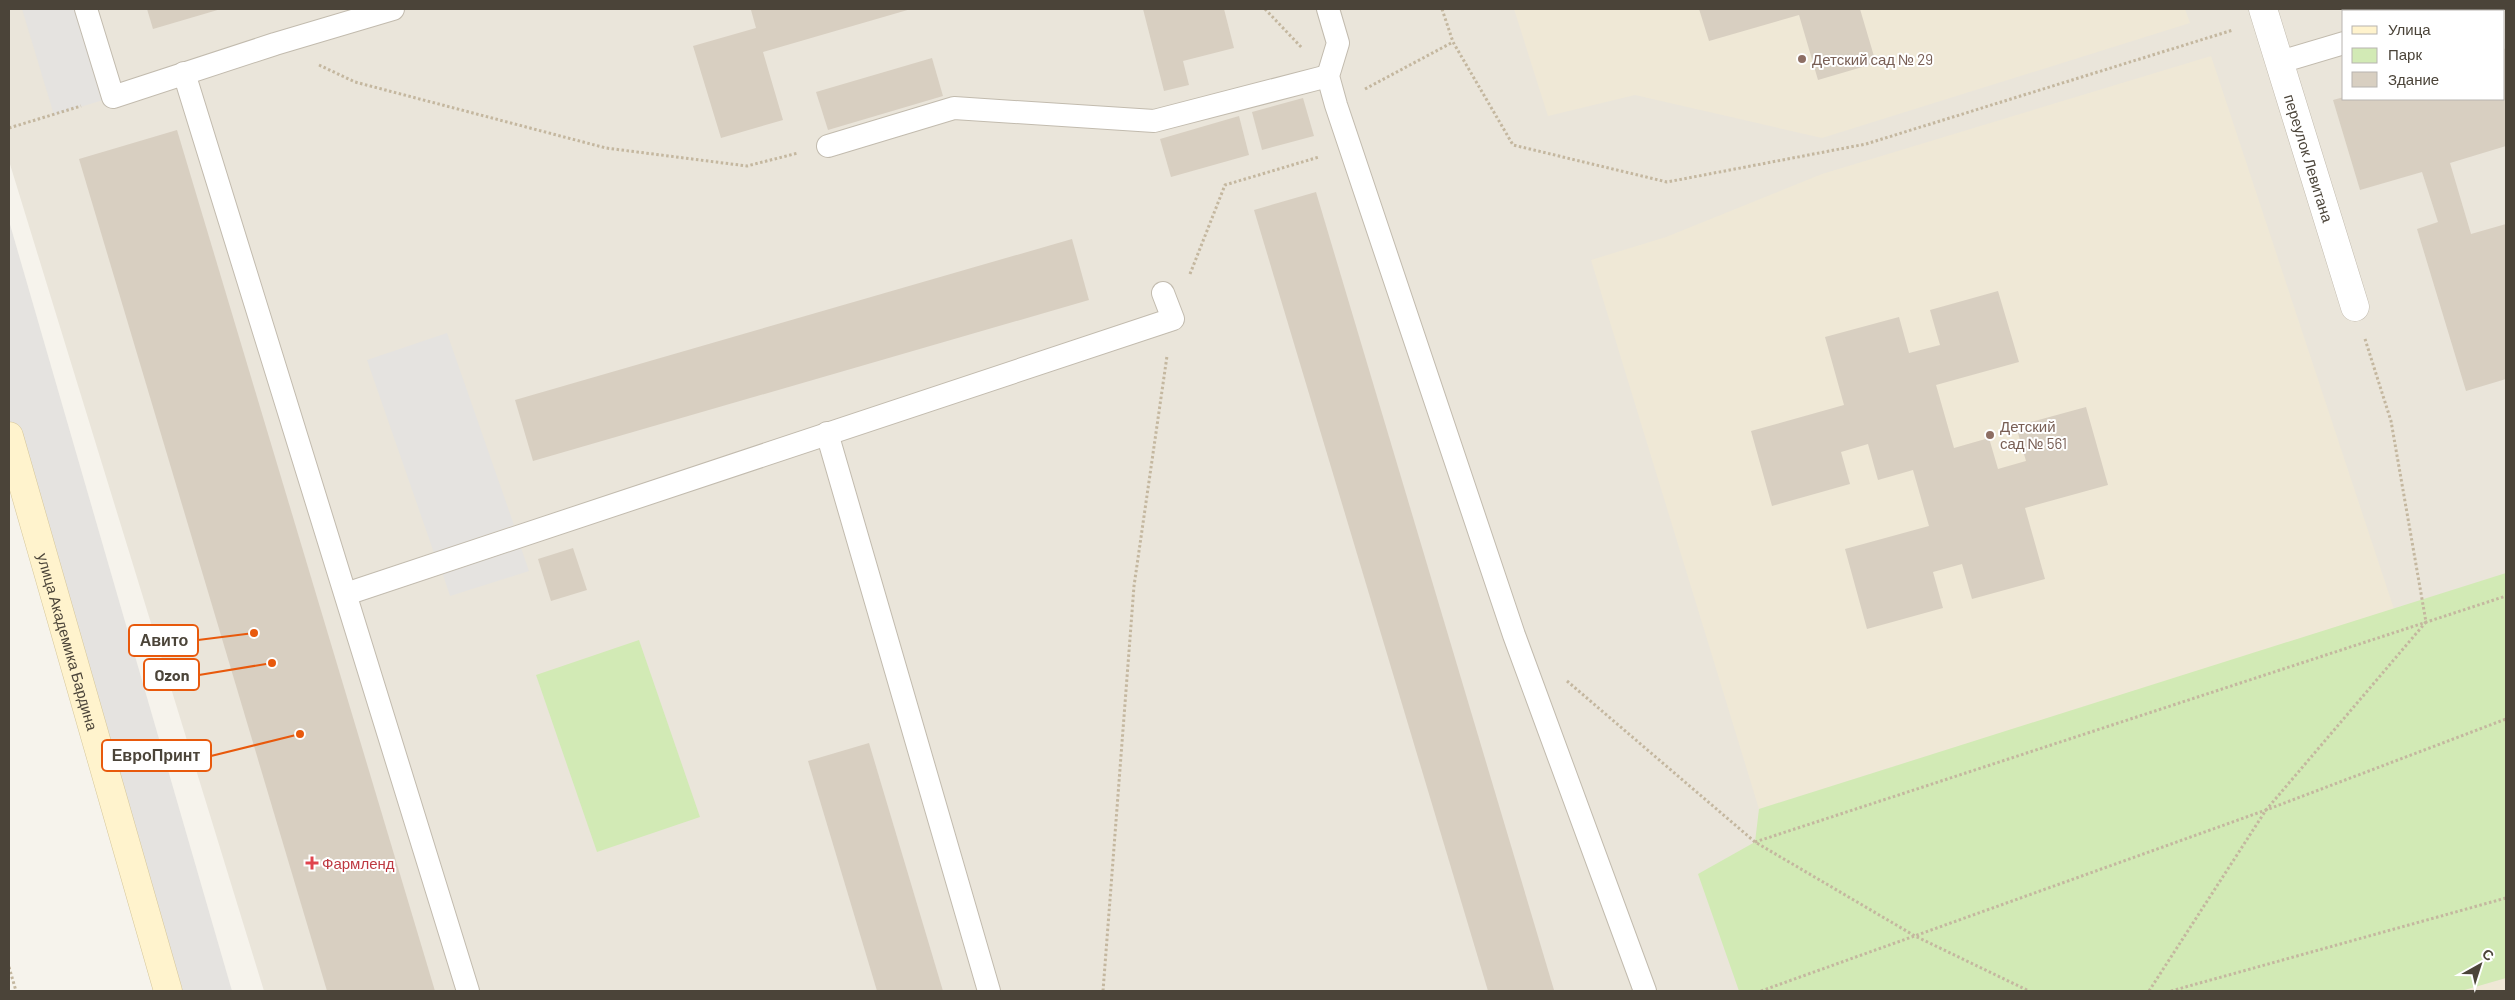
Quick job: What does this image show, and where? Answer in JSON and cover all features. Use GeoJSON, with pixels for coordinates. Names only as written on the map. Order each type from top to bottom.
{"type":"FeatureCollection","features":[{"type":"Feature","properties":{"kind":"street","name":"переулок Левитана"},"geometry":{"type":"LineString","coordinates":[[2265,14],[2355,307]]}},
{"type":"Feature","properties":{"kind":"street","name":"улица Академика Бардина"},"geometry":{"type":"LineString","coordinates":[[9,436],[168,991]]}},
{"type":"Feature","properties":{"kind":"lane"},"geometry":{"type":"LineString","coordinates":[[86,9],[113,97],[275,44],[393,9]]}},
{"type":"Feature","properties":{"kind":"lane"},"geometry":{"type":"LineString","coordinates":[[1328,9],[1338,43],[1328,76],[1336,105],[1514,635],[1645,991]]}},
{"type":"Feature","properties":{"kind":"lane"},"geometry":{"type":"LineString","coordinates":[[2280,62],[2342,44]]}},
{"type":"Feature","properties":{"kind":"lane"},"geometry":{"type":"LineString","coordinates":[[184,73],[468,991]]}},
{"type":"Feature","properties":{"kind":"lane"},"geometry":{"type":"LineString","coordinates":[[828,146],[954,108],[1154,121],[1328,76]]}},
{"type":"Feature","properties":{"kind":"lane"},"geometry":{"type":"LineString","coordinates":[[346,594],[1173,319],[1163,293]]}},
{"type":"Feature","properties":{"kind":"lane"},"geometry":{"type":"LineString","coordinates":[[827,433],[989,991]]}},
{"type":"Feature","properties":{"kind":"path"},"geometry":{"type":"LineString","coordinates":[[1265,9],[1328,76]]}},
{"type":"Feature","properties":{"kind":"path"},"geometry":{"type":"LineString","coordinates":[[1442,9],[1453,42],[1513,145],[1667,182],[1866,144],[2265,14]]}},
{"type":"Feature","properties":{"kind":"path"},"geometry":{"type":"LineString","coordinates":[[1103,991],[1134,586],[1173,319],[1224,185],[1321,157],[1336,105],[1453,42]]}},
{"type":"Feature","properties":{"kind":"path"},"geometry":{"type":"LineString","coordinates":[[275,44],[355,82],[606,148],[747,166],[828,146]]}},
{"type":"Feature","properties":{"kind":"path"},"geometry":{"type":"LineString","coordinates":[[9,128],[113,97]]}},
{"type":"Feature","properties":{"kind":"path"},"geometry":{"type":"LineString","coordinates":[[2355,307],[2391,421],[2426,622]]}},
{"type":"Feature","properties":{"kind":"path"},"geometry":{"type":"LineString","coordinates":[[1755,842],[2506,596]]}},
{"type":"Feature","properties":{"kind":"path"},"geometry":{"type":"LineString","coordinates":[[2149,991],[2266,810],[2426,622]]}},
{"type":"Feature","properties":{"kind":"path"},"geometry":{"type":"LineString","coordinates":[[1559,674],[1755,842],[1915,936],[2029,991]]}},
{"type":"Feature","properties":{"kind":"path"},"geometry":{"type":"LineString","coordinates":[[1761,991],[2266,810],[2506,719]]}},
{"type":"Feature","properties":{"kind":"path"},"geometry":{"type":"LineString","coordinates":[[2171,991],[2506,898]]}},
{"type":"Feature","properties":{"kind":"path"},"geometry":{"type":"LineString","coordinates":[[9,968],[16,991]]}},
{"type":"Feature","properties":{"kind":"shaded area"},"geometry":{"type":"Polygon","coordinates":[[[9,9],[2506,9],[2506,991],[264,991],[9,161],[9,9]]]}},
{"type":"Feature","properties":{"kind":"shaded area"},"geometry":{"type":"Polygon","coordinates":[[[22,9],[85,9],[113,97],[54,115],[22,9]]]}},
{"type":"Feature","properties":{"kind":"shaded area","name":"Детский сад № 29"},"geometry":{"type":"Polygon","coordinates":[[[1514,9],[2185,9],[2190,23],[1822,138],[1635,95],[1548,116],[1514,9]]]}},
{"type":"Feature","properties":{"kind":"shaded area","name":"Детский сад № 561"},"geometry":{"type":"Polygon","coordinates":[[[2211,56],[2394,609],[1759,809],[1591,260],[1666,237],[1822,174],[2211,56]]]}},
{"type":"Feature","properties":{"kind":"shaded area"},"geometry":{"type":"Polygon","coordinates":[[[9,221],[232,991],[168,991],[9,436],[9,221]]]}},
{"type":"Feature","properties":{"kind":"shaded area"},"geometry":{"type":"Polygon","coordinates":[[[447,333],[514,525],[434,553],[367,360],[447,333]]]}},
{"type":"Feature","properties":{"kind":"shaded area"},"geometry":{"type":"Polygon","coordinates":[[[519,542],[529,571],[450,596],[441,569],[519,542]]]}},
{"type":"Feature","properties":{"kind":"shaded area"},"geometry":{"type":"Polygon","coordinates":[[[2506,978],[2506,991],[2461,991],[2506,978]]]}},
{"type":"Feature","properties":{"kind":"green space"},"geometry":{"type":"Polygon","coordinates":[[[2506,573],[2506,978],[2461,991],[1739,991],[1698,874],[1755,842],[1759,809],[2506,573]]]}},
{"type":"Feature","properties":{"kind":"green space"},"geometry":{"type":"Polygon","coordinates":[[[639,640],[700,817],[597,852],[536,675],[639,640]]]}},
{"type":"Feature","properties":{"kind":"building"},"geometry":{"type":"Polygon","coordinates":[[[147,9],[221,9],[153,29],[147,9]]]}},
{"type":"Feature","properties":{"kind":"building"},"geometry":{"type":"Polygon","coordinates":[[[911,9],[763,52],[783,120],[721,138],[693,46],[756,28],[751,10],[911,9]]]}},
{"type":"Feature","properties":{"kind":"building"},"geometry":{"type":"Polygon","coordinates":[[[1143,9],[1224,9],[1234,48],[1183,61],[1189,85],[1164,91],[1143,9]]]}},
{"type":"Feature","properties":{"kind":"building"},"geometry":{"type":"Polygon","coordinates":[[[1699,9],[1860,9],[1876,63],[1818,80],[1799,15],[1709,41],[1699,9]]]}},
{"type":"Feature","properties":{"kind":"building"},"geometry":{"type":"Polygon","coordinates":[[[2505,48],[2506,146],[2450,163],[2471,234],[2506,224],[2506,379],[2466,391],[2417,229],[2438,222],[2422,172],[2360,190],[2333,100],[2342,98],[2342,100],[2505,100],[2505,48]]]}},
{"type":"Feature","properties":{"kind":"building"},"geometry":{"type":"Polygon","coordinates":[[[932,58],[943,96],[828,130],[816,92],[932,58]]]}},
{"type":"Feature","properties":{"kind":"building"},"geometry":{"type":"Polygon","coordinates":[[[1303,98],[1314,136],[1262,150],[1252,112],[1303,98]]]}},
{"type":"Feature","properties":{"kind":"building"},"geometry":{"type":"Polygon","coordinates":[[[1239,116],[1249,155],[1171,177],[1160,139],[1239,116]]]}},
{"type":"Feature","properties":{"kind":"building"},"geometry":{"type":"Polygon","coordinates":[[[177,130],[435,991],[327,991],[79,159],[177,130]]]}},
{"type":"Feature","properties":{"kind":"building"},"geometry":{"type":"Polygon","coordinates":[[[1316,192],[1554,990],[1488,991],[1254,210],[1316,192]]]}},
{"type":"Feature","properties":{"kind":"building"},"geometry":{"type":"Polygon","coordinates":[[[1072,239],[1089,300],[533,461],[515,400],[1072,239]]]}},
{"type":"Feature","properties":{"kind":"building"},"geometry":{"type":"Polygon","coordinates":[[[1998,291],[2019,362],[1936,385],[1954,448],[1989,438],[1998,469],[2026,461],[2016,426],[2086,407],[2108,485],[2025,508],[2045,579],[1972,599],[1962,564],[1933,572],[1943,608],[1867,629],[1845,549],[1929,526],[1913,470],[1878,480],[1868,444],[1841,452],[1850,484],[1772,506],[1751,431],[1844,405],[1825,337],[1899,317],[1909,353],[1940,345],[1930,310],[1998,291]]]}},
{"type":"Feature","properties":{"kind":"building"},"geometry":{"type":"Polygon","coordinates":[[[573,548],[587,590],[551,601],[538,559],[573,548]]]}},
{"type":"Feature","properties":{"kind":"building"},"geometry":{"type":"Polygon","coordinates":[[[869,743],[943,991],[877,991],[808,761],[869,743]]]}},
{"type":"Feature","properties":{"kind":"place","name":"Детский сад № 29"},"geometry":{"type":"Point","coordinates":[1802,59]}},
{"type":"Feature","properties":{"kind":"place","name":"Детский сад № 561"},"geometry":{"type":"Point","coordinates":[1990,435]}},
{"type":"Feature","properties":{"kind":"place","name":"Авито"},"geometry":{"type":"Point","coordinates":[254,633]}},
{"type":"Feature","properties":{"kind":"place","name":"Ozon"},"geometry":{"type":"Point","coordinates":[272,663]}},
{"type":"Feature","properties":{"kind":"place","name":"ЕвроПринт"},"geometry":{"type":"Point","coordinates":[300,734]}},
{"type":"Feature","properties":{"kind":"place","name":"Фармленд"},"geometry":{"type":"Point","coordinates":[312,863]}}]}
